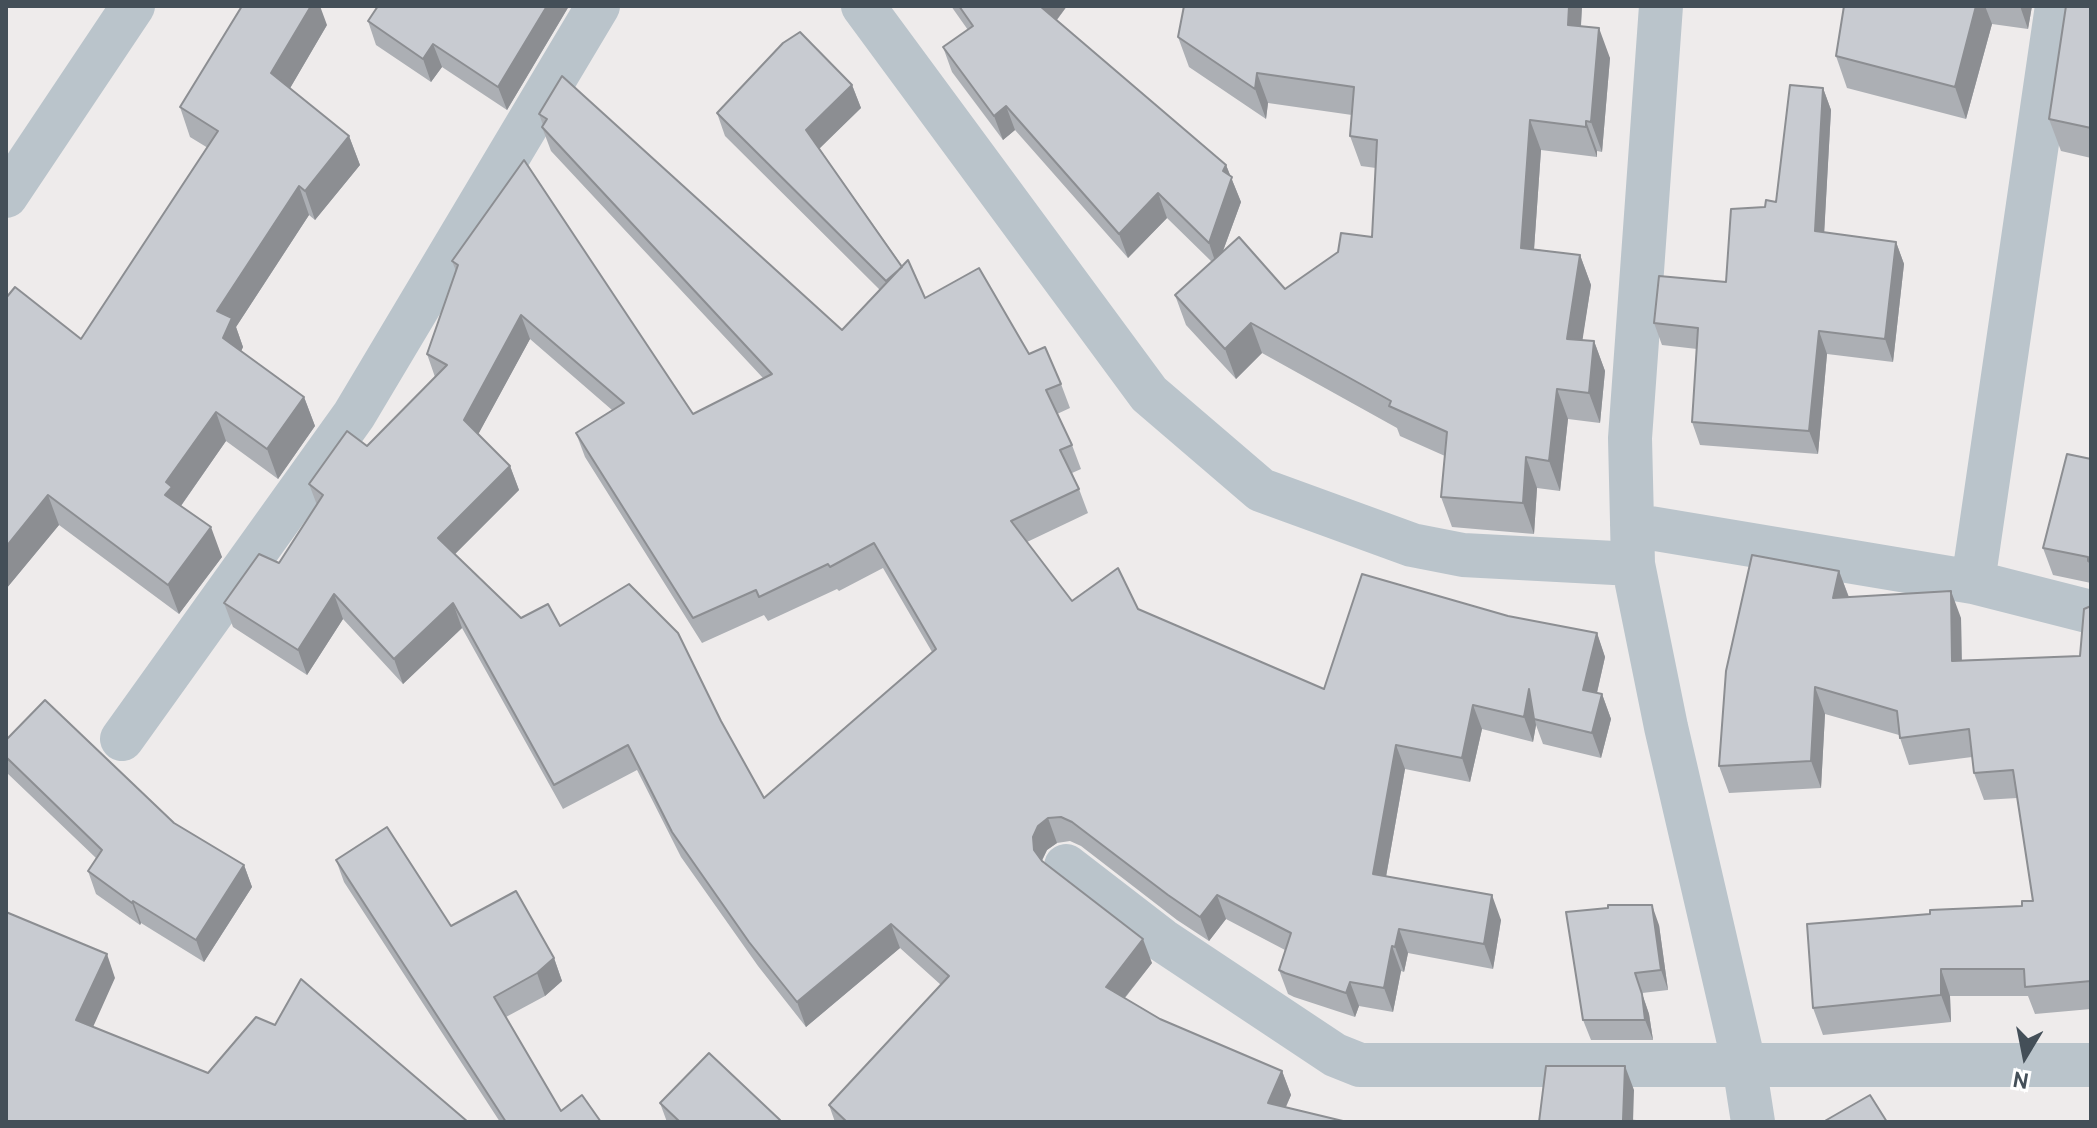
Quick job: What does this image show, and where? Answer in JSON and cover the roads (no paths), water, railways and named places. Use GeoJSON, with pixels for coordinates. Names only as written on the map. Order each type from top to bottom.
{"type":"FeatureCollection","features":[{"type":"Feature","properties":{"kind":"street"},"geometry":{"type":"LineString","coordinates":[[6,196],[133,6]]}},
{"type":"Feature","properties":{"kind":"street"},"geometry":{"type":"LineString","coordinates":[[122,739],[354,415],[598,6]]}},
{"type":"Feature","properties":{"kind":"street"},"geometry":{"type":"LineString","coordinates":[[863,6],[1149,394],[1261,490],[1425,548],[1463,555],[1632,544],[1973,582],[2091,612]]}},
{"type":"Feature","properties":{"kind":"street"},"geometry":{"type":"LineString","coordinates":[[1661,6],[1630,438],[1632,544],[1666,727],[1744,1064],[1753,1122]]}},
{"type":"Feature","properties":{"kind":"street"},"geometry":{"type":"LineString","coordinates":[[1973,582],[2057,6]]}},
{"type":"Feature","properties":{"kind":"street"},"geometry":{"type":"LineString","coordinates":[[1066,866],[1174,948],[1335,1055],[1360,1065],[2091,1065]]}}]}
